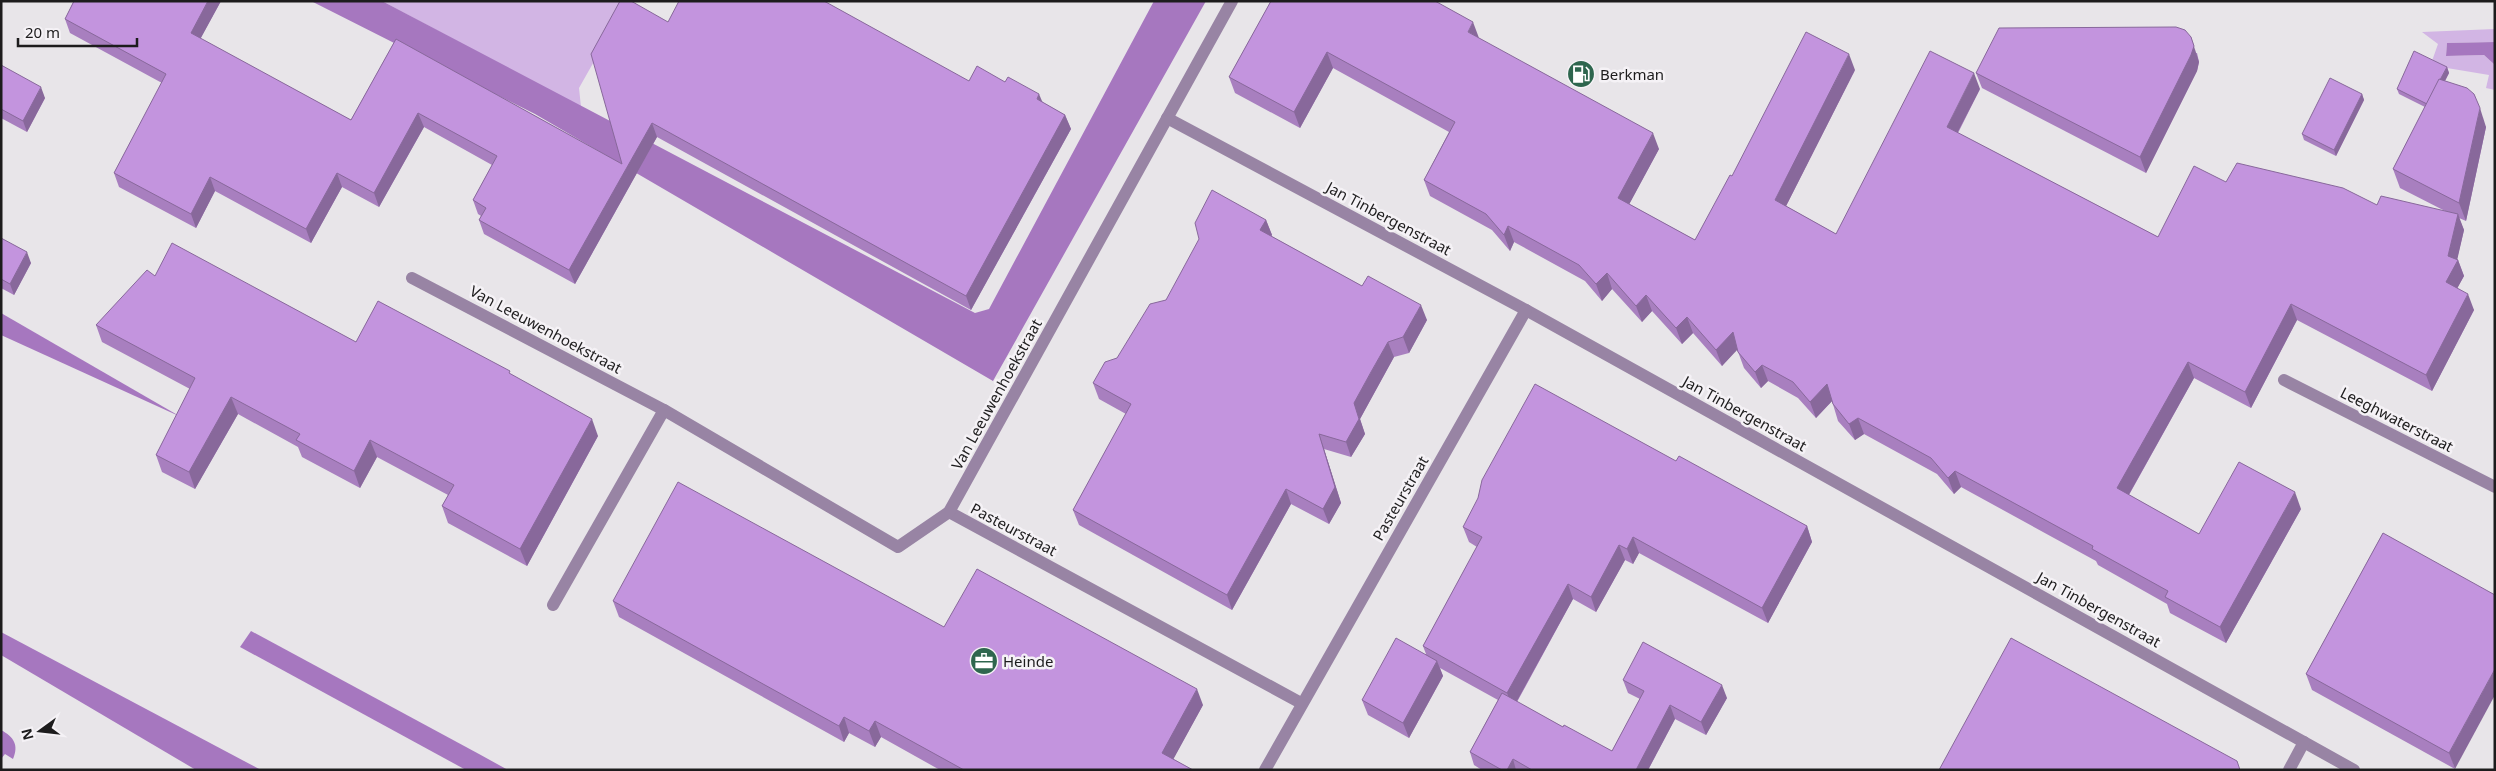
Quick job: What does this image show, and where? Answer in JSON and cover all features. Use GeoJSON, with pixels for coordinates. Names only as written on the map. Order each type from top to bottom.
{"type":"FeatureCollection","features":[{"type":"Feature","properties":{"kind":"street","name":"Van Leeuwenhoekstraat"},"geometry":{"type":"LineString","coordinates":[[412,278],[664,410],[898,547],[949,512],[1232,1]]}},
{"type":"Feature","properties":{"kind":"street","name":"Jan Tinbergenstraat"},"geometry":{"type":"LineString","coordinates":[[1167,118],[1526,310],[2354,770]]}},
{"type":"Feature","properties":{"kind":"street","name":"Pasteurstraat"},"geometry":{"type":"LineString","coordinates":[[1265,770],[1526,310]]}},
{"type":"Feature","properties":{"kind":"street","name":"Leeghwaterstraat"},"geometry":{"type":"LineString","coordinates":[[2284,380],[2495,487]]}},
{"type":"Feature","properties":{"kind":"street"},"geometry":{"type":"LineString","coordinates":[[553,605],[664,410]]}},
{"type":"Feature","properties":{"kind":"street","name":"Pasteurstraat"},"geometry":{"type":"LineString","coordinates":[[949,512],[1302,703]]}},
{"type":"Feature","properties":{"kind":"street"},"geometry":{"type":"LineString","coordinates":[[2289,770],[2304,742]]}},
{"type":"Feature","properties":{"kind":"shaded area"},"geometry":{"type":"Polygon","coordinates":[[[311,1],[382,1],[975,313],[989,309],[1154,1],[1206,1],[993,381],[535,114],[311,1]]]}},
{"type":"Feature","properties":{"kind":"shaded area"},"geometry":{"type":"Polygon","coordinates":[[[382,1],[625,1],[609,35],[579,88],[581,107],[382,1]]]}},
{"type":"Feature","properties":{"kind":"shaded area"},"geometry":{"type":"Polygon","coordinates":[[[2495,29],[2495,42],[2447,43],[2446,56],[2484,55],[2495,65],[2495,90],[2486,88],[2489,75],[2447,68],[2432,61],[2438,44],[2422,32],[2495,29]]]}},
{"type":"Feature","properties":{"kind":"shaded area"},"geometry":{"type":"Polygon","coordinates":[[[2495,42],[2495,65],[2484,55],[2446,56],[2447,43],[2495,42]]]}},
{"type":"Feature","properties":{"kind":"shaded area"},"geometry":{"type":"Polygon","coordinates":[[[1,313],[181,417],[1,335],[1,313]]]}},
{"type":"Feature","properties":{"kind":"shaded area"},"geometry":{"type":"Polygon","coordinates":[[[251,631],[508,770],[466,770],[240,647],[251,631]]]}},
{"type":"Feature","properties":{"kind":"shaded area"},"geometry":{"type":"Polygon","coordinates":[[[1,632],[261,770],[196,770],[1,655],[1,632]]]}},
{"type":"Feature","properties":{"kind":"shaded area"},"geometry":{"type":"Polygon","coordinates":[[[1,730],[14,742],[15,754],[13,759],[5,754],[1,759],[1,730]]]}},
{"type":"Feature","properties":{"kind":"building"},"geometry":{"type":"Polygon","coordinates":[[[74,1],[208,1],[191,33],[351,120],[396,39],[622,164],[591,54],[620,1],[631,1],[668,22],[679,1],[824,1],[969,81],[977,66],[1005,82],[1008,77],[1039,94],[1037,99],[1065,115],[966,296],[652,123],[569,270],[479,220],[486,208],[473,200],[497,156],[418,113],[374,193],[337,173],[306,229],[210,177],[191,214],[114,173],[166,74],[65,19],[74,1]]]}},
{"type":"Feature","properties":{"kind":"building"},"geometry":{"type":"Polygon","coordinates":[[[1271,1],[1435,1],[1473,22],[1468,32],[1653,133],[1618,198],[1695,240],[1730,175],[1732,176],[1806,32],[1849,54],[1775,200],[1836,234],[1930,51],[1974,73],[1947,127],[2158,237],[2194,166],[2226,182],[2237,163],[2343,188],[2377,205],[2381,196],[2458,214],[2448,256],[2458,260],[2446,282],[2468,294],[2426,375],[2291,304],[2245,392],[2188,362],[2117,488],[2199,534],[2239,462],[2295,492],[2220,627],[2165,597],[2168,591],[2092,549],[2093,546],[1955,471],[1948,478],[1931,458],[1858,418],[1849,424],[1833,404],[1827,384],[1810,402],[1793,382],[1762,365],[1755,372],[1738,352],[1733,332],[1716,350],[1687,317],[1676,328],[1646,295],[1636,306],[1607,273],[1596,284],[1579,265],[1508,226],[1504,235],[1486,214],[1424,180],[1455,122],[1327,52],[1294,112],[1229,77],[1271,1]]]}},
{"type":"Feature","properties":{"kind":"building"},"geometry":{"type":"Polygon","coordinates":[[[2176,27],[2185,30],[2191,37],[2194,46],[2140,157],[1976,73],[1999,28],[2176,27]]]}},
{"type":"Feature","properties":{"kind":"building"},"geometry":{"type":"Polygon","coordinates":[[[2414,51],[2447,67],[2427,104],[2397,89],[2414,51]]]}},
{"type":"Feature","properties":{"kind":"building"},"geometry":{"type":"Polygon","coordinates":[[[1,65],[41,87],[23,121],[1,109],[1,65]]]}},
{"type":"Feature","properties":{"kind":"building"},"geometry":{"type":"Polygon","coordinates":[[[2330,78],[2362,94],[2334,150],[2302,134],[2330,78]]]}},
{"type":"Feature","properties":{"kind":"building"},"geometry":{"type":"Polygon","coordinates":[[[2439,79],[2467,88],[2474,94],[2480,108],[2459,203],[2393,169],[2439,79]]]}},
{"type":"Feature","properties":{"kind":"building"},"geometry":{"type":"Polygon","coordinates":[[[1212,190],[1266,220],[1260,230],[1362,286],[1368,276],[1421,305],[1403,337],[1388,342],[1354,403],[1359,419],[1346,442],[1319,434],[1335,487],[1323,509],[1286,489],[1227,595],[1073,510],[1131,404],[1093,383],[1105,362],[1117,358],[1150,304],[1166,300],[1199,239],[1195,223],[1212,190]]]}},
{"type":"Feature","properties":{"kind":"building"},"geometry":{"type":"Polygon","coordinates":[[[1,238],[27,252],[10,284],[1,279],[1,238]]]}},
{"type":"Feature","properties":{"kind":"building"},"geometry":{"type":"Polygon","coordinates":[[[172,243],[356,342],[378,301],[510,371],[509,373],[592,419],[520,549],[442,506],[454,485],[370,440],[354,471],[296,440],[300,434],[231,397],[189,472],[156,455],[195,378],[96,325],[147,270],[155,276],[172,243]]]}},
{"type":"Feature","properties":{"kind":"building"},"geometry":{"type":"Polygon","coordinates":[[[1535,384],[1676,461],[1679,456],[1807,526],[1762,608],[1633,537],[1627,549],[1619,545],[1591,597],[1568,584],[1507,693],[1423,646],[1482,537],[1463,527],[1478,498],[1482,480],[1535,384]]]}},
{"type":"Feature","properties":{"kind":"building"},"geometry":{"type":"Polygon","coordinates":[[[678,482],[944,627],[977,569],[1197,689],[1162,753],[1193,770],[964,770],[875,721],[869,731],[844,717],[839,726],[613,601],[678,482]]]}},
{"type":"Feature","properties":{"kind":"building"},"geometry":{"type":"Polygon","coordinates":[[[2383,533],[2495,595],[2495,669],[2449,753],[2306,674],[2383,533]]]}},
{"type":"Feature","properties":{"kind":"building"},"geometry":{"type":"Polygon","coordinates":[[[1396,638],[1437,661],[1403,723],[1362,700],[1396,638]]]}},
{"type":"Feature","properties":{"kind":"building"},"geometry":{"type":"Polygon","coordinates":[[[2011,638],[2237,761],[2240,770],[1939,770],[2011,638]]]}},
{"type":"Feature","properties":{"kind":"building"},"geometry":{"type":"Polygon","coordinates":[[[1643,642],[1722,685],[1701,722],[1670,705],[1636,770],[1532,770],[1513,759],[1507,770],[1502,770],[1470,752],[1502,693],[1563,727],[1564,725],[1612,751],[1644,691],[1623,680],[1643,642]]]}},
{"type":"Feature","properties":{"kind":"place","name":"Berkman"},"geometry":{"type":"Point","coordinates":[1581,74]}},
{"type":"Feature","properties":{"kind":"place","name":"Heinde"},"geometry":{"type":"Point","coordinates":[984,661]}}]}
